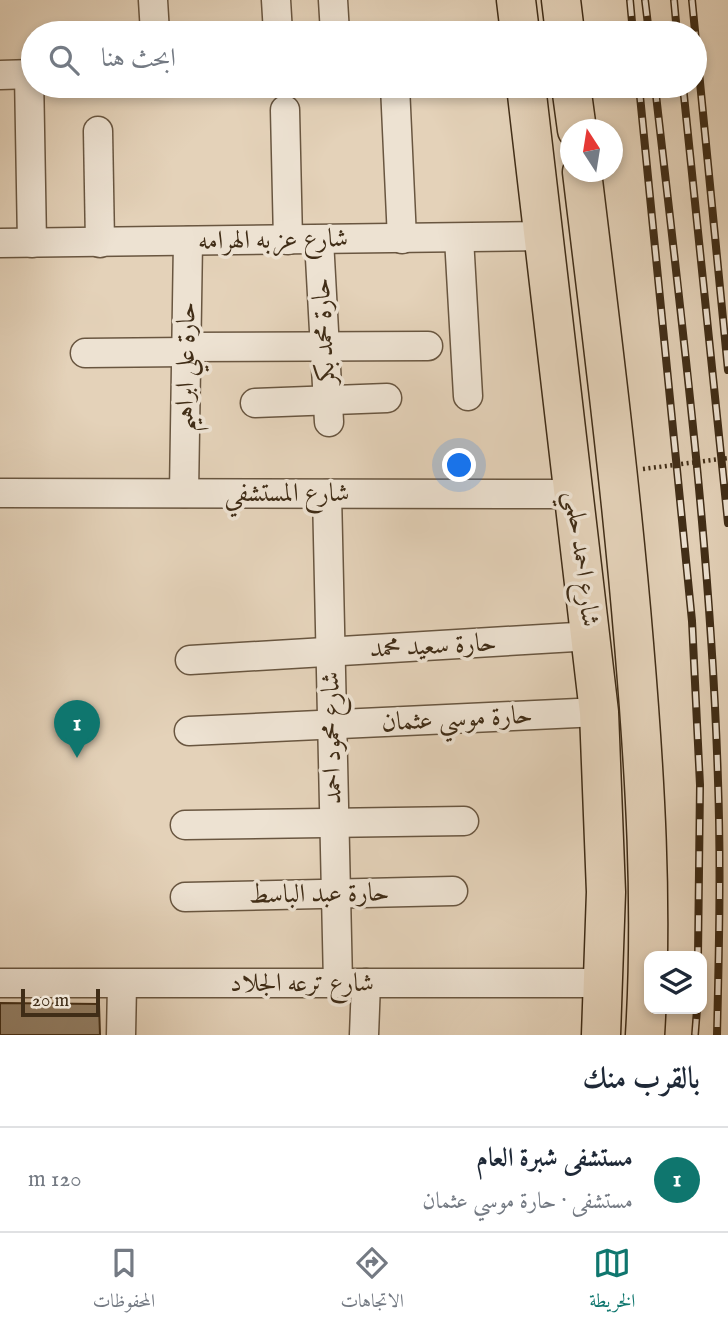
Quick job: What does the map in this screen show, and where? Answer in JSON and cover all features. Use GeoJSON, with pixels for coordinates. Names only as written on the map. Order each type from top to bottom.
{"type":"FeatureCollection","features":[{"type":"Feature","properties":{"kind":"main road"},"geometry":{"type":"LineString","coordinates":[[516,0],[519,21]]}},
{"type":"Feature","properties":{"kind":"main road"},"geometry":{"type":"LineString","coordinates":[[561,0],[564,21]]}},
{"type":"Feature","properties":{"kind":"main road","name":"شارع احمد حلمي"},"geometry":{"type":"LineString","coordinates":[[528,98],[546,236],[599,712],[606,867],[601,1035]]}},
{"type":"Feature","properties":{"kind":"main road"},"geometry":{"type":"LineString","coordinates":[[572,98],[575,119]]}},
{"type":"Feature","properties":{"kind":"main road","name":"شارع احمد حلمي"},"geometry":{"type":"LineString","coordinates":[[583,182],[621,494],[642,734],[650,893],[645,1035]]}},
{"type":"Feature","properties":{"kind":"street"},"geometry":{"type":"LineString","coordinates":[[153,0],[154,21]]}},
{"type":"Feature","properties":{"kind":"street"},"geometry":{"type":"LineString","coordinates":[[276,0],[277,21]]}},
{"type":"Feature","properties":{"kind":"street"},"geometry":{"type":"LineString","coordinates":[[333,0],[334,21]]}},
{"type":"Feature","properties":{"kind":"street"},"geometry":{"type":"LineString","coordinates":[[0,75],[21,74]]}},
{"type":"Feature","properties":{"kind":"street"},"geometry":{"type":"LineString","coordinates":[[31,98],[32,243]]}},
{"type":"Feature","properties":{"kind":"street"},"geometry":{"type":"LineString","coordinates":[[396,98],[402,239]]}},
{"type":"Feature","properties":{"kind":"street"},"geometry":{"type":"LineString","coordinates":[[285,110],[288,240]]}},
{"type":"Feature","properties":{"kind":"street"},"geometry":{"type":"LineString","coordinates":[[98,131],[100,243]]}},
{"type":"Feature","properties":{"kind":"street","name":"شارع عزبه الهرامه"},"geometry":{"type":"LineString","coordinates":[[0,243],[546,236]]}},
{"type":"Feature","properties":{"kind":"street"},"geometry":{"type":"LineString","coordinates":[[459,238],[468,396]]}},
{"type":"Feature","properties":{"kind":"street","name":"حارة محمد بكر"},"geometry":{"type":"LineString","coordinates":[[319,240],[329,411]]}},
{"type":"Feature","properties":{"kind":"street","name":"حارة علي ابراهيم"},"geometry":{"type":"LineString","coordinates":[[184,493],[188,242]]}},
{"type":"Feature","properties":{"kind":"street"},"geometry":{"type":"LineString","coordinates":[[85,353],[428,346]]}},
{"type":"Feature","properties":{"kind":"street"},"geometry":{"type":"LineString","coordinates":[[255,402],[329,411],[387,398]]}},
{"type":"Feature","properties":{"kind":"street","name":"شارع المستشفي"},"geometry":{"type":"LineString","coordinates":[[0,493],[574,494]]}},
{"type":"Feature","properties":{"kind":"street","name":"شارع محمود احمد"},"geometry":{"type":"LineString","coordinates":[[327,494],[338,983]]}},
{"type":"Feature","properties":{"kind":"street","name":"حارة سعيد محمد"},"geometry":{"type":"LineString","coordinates":[[190,660],[592,636]]}},
{"type":"Feature","properties":{"kind":"street","name":"حارة موسي عثمان"},"geometry":{"type":"LineString","coordinates":[[189,732],[599,712]]}},
{"type":"Feature","properties":{"kind":"street"},"geometry":{"type":"LineString","coordinates":[[185,825],[464,821]]}},
{"type":"Feature","properties":{"kind":"street","name":"حارة عبد الباسط"},"geometry":{"type":"LineString","coordinates":[[185,897],[453,891]]}},
{"type":"Feature","properties":{"kind":"street","name":"شارع ترعه الجلاد"},"geometry":{"type":"LineString","coordinates":[[0,983],[122,985],[604,982]]}},
{"type":"Feature","properties":{"kind":"street"},"geometry":{"type":"LineString","coordinates":[[364,1035],[366,983]]}},
{"type":"Feature","properties":{"kind":"street"},"geometry":{"type":"LineString","coordinates":[[121,1035],[122,985]]}},
{"type":"Feature","properties":{"kind":"path"},"geometry":{"type":"LineString","coordinates":[[643,468],[728,458]]}},
{"type":"Feature","properties":{"kind":"building"},"geometry":{"type":"Polygon","coordinates":[[[0,1003],[99,1004],[100,1035],[0,1035],[0,1003]]]}},
{"type":"Feature","properties":{"kind":"railway"},"geometry":{"type":"LineString","coordinates":[[630,0],[632,21]]}},
{"type":"Feature","properties":{"kind":"railway"},"geometry":{"type":"LineString","coordinates":[[645,0],[648,21]]}},
{"type":"Feature","properties":{"kind":"railway"},"geometry":{"type":"LineString","coordinates":[[674,0],[676,21]]}},
{"type":"Feature","properties":{"kind":"railway"},"geometry":{"type":"LineString","coordinates":[[692,0],[694,21]]}},
{"type":"Feature","properties":{"kind":"railway"},"geometry":{"type":"LineString","coordinates":[[640,98],[692,621],[700,785],[698,951]]}},
{"type":"Feature","properties":{"kind":"railway"},"geometry":{"type":"LineString","coordinates":[[656,98],[694,433],[709,607],[719,813],[717,1035]]}},
{"type":"Feature","properties":{"kind":"railway"},"geometry":{"type":"LineString","coordinates":[[684,98],[728,523]]}},
{"type":"Feature","properties":{"kind":"railway"},"geometry":{"type":"LineString","coordinates":[[702,98],[728,370]]}},
{"type":"Feature","properties":{"kind":"railway"},"geometry":{"type":"LineString","coordinates":[[695,1035],[697,1014]]}},
{"type":"Feature","properties":{"kind":"place","name":"مستشفى شبرة العام"},"geometry":{"type":"Point","coordinates":[77,758]}}]}
